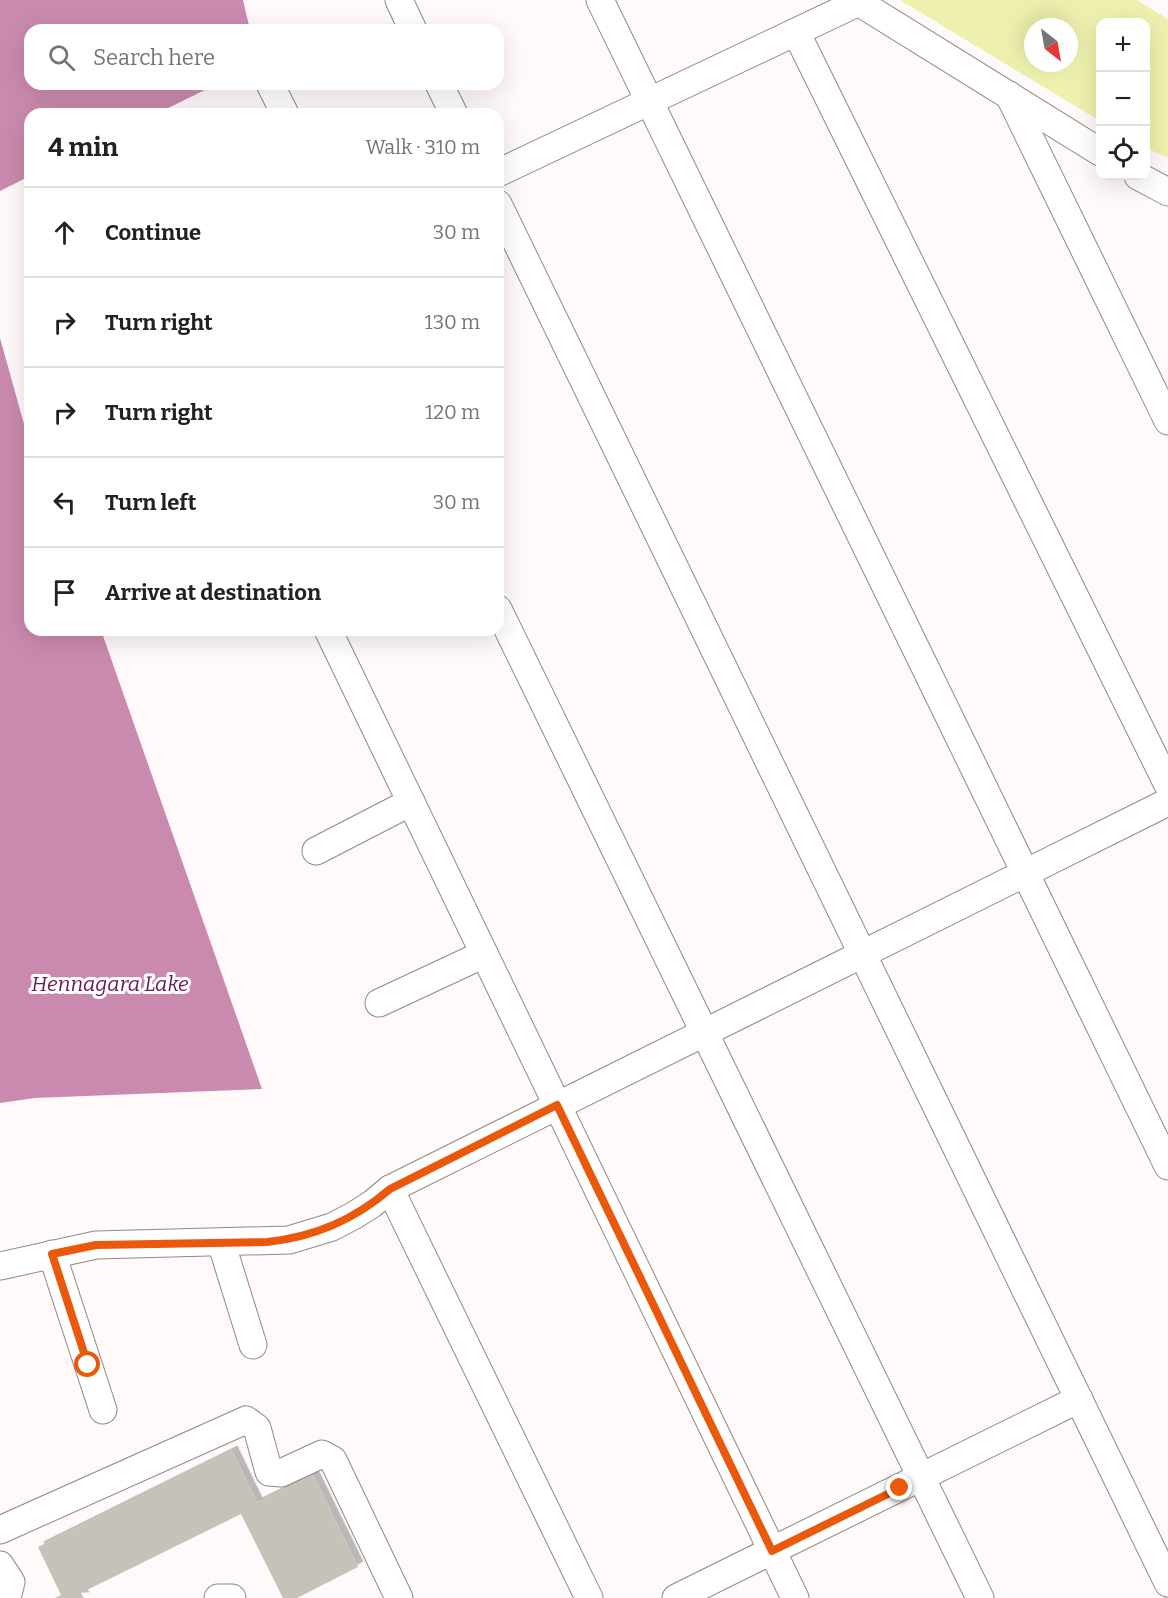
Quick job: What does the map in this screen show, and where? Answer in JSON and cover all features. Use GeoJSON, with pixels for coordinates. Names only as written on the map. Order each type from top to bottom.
{"type":"FeatureCollection","features":[{"type":"Feature","properties":{"kind":"street"},"geometry":{"type":"LineString","coordinates":[[399,0],[410,24]]}},
{"type":"Feature","properties":{"kind":"street"},"geometry":{"type":"LineString","coordinates":[[600,0],[1168,1166]]}},
{"type":"Feature","properties":{"kind":"street"},"geometry":{"type":"LineString","coordinates":[[504,170],[857,1],[1096,149]]}},
{"type":"Feature","properties":{"kind":"street"},"geometry":{"type":"LineString","coordinates":[[796,32],[1168,785]]}},
{"type":"Feature","properties":{"kind":"street"},"geometry":{"type":"LineString","coordinates":[[273,90],[282,108]]}},
{"type":"Feature","properties":{"kind":"street"},"geometry":{"type":"LineString","coordinates":[[443,90],[451,108]]}},
{"type":"Feature","properties":{"kind":"street"},"geometry":{"type":"LineString","coordinates":[[1008,95],[1168,421]]}},
{"type":"Feature","properties":{"kind":"street"},"geometry":{"type":"LineString","coordinates":[[1146,180],[1168,192]]}},
{"type":"Feature","properties":{"kind":"street"},"geometry":{"type":"LineString","coordinates":[[504,216],[1168,1582]]}},
{"type":"Feature","properties":{"kind":"street"},"geometry":{"type":"LineString","coordinates":[[504,621],[980,1598]]}},
{"type":"Feature","properties":{"kind":"street"},"geometry":{"type":"LineString","coordinates":[[331,636],[795,1598]]}},
{"type":"Feature","properties":{"kind":"street"},"geometry":{"type":"LineString","coordinates":[[316,850],[411,802]]}},
{"type":"Feature","properties":{"kind":"street"},"geometry":{"type":"LineString","coordinates":[[0,1266],[96,1245],[278,1241],[310,1234],[353,1216],[390,1189],[1168,802]]}},
{"type":"Feature","properties":{"kind":"street"},"geometry":{"type":"LineString","coordinates":[[379,1002],[484,954]]}},
{"type":"Feature","properties":{"kind":"street"},"geometry":{"type":"LineString","coordinates":[[390,1189],[589,1598]]}},
{"type":"Feature","properties":{"kind":"street"},"geometry":{"type":"LineString","coordinates":[[221,1242],[253,1345]]}},
{"type":"Feature","properties":{"kind":"street"},"geometry":{"type":"LineString","coordinates":[[52,1254],[103,1410]]}},
{"type":"Feature","properties":{"kind":"street"},"geometry":{"type":"LineString","coordinates":[[676,1598],[1079,1399]]}},
{"type":"Feature","properties":{"kind":"street"},"geometry":{"type":"LineString","coordinates":[[0,1530],[246,1419],[257,1428],[269,1472],[280,1473],[322,1454],[333,1460],[399,1598]]}},
{"type":"Feature","properties":{"kind":"street"},"geometry":{"type":"LineString","coordinates":[[0,1565],[11,1582],[8,1593],[0,1597]]}},
{"type":"Feature","properties":{"kind":"street"},"geometry":{"type":"LineString","coordinates":[[218,1598],[232,1598]]}},
{"type":"Feature","properties":{"kind":"green space"},"geometry":{"type":"Polygon","coordinates":[[[900,0],[1137,0],[1168,19],[1168,158],[1150,150],[1150,18],[1096,18],[1096,119],[900,0]]]}},
{"type":"Feature","properties":{"kind":"water"},"geometry":{"type":"Polygon","coordinates":[[[0,0],[243,0],[249,24],[24,24],[24,90],[205,90],[168,108],[24,108],[24,179],[0,191],[0,0]]]}},
{"type":"Feature","properties":{"kind":"water","name":"Hennagara Lake"},"geometry":{"type":"Polygon","coordinates":[[[0,338],[24,424],[24,636],[103,636],[262,1089],[35,1098],[0,1103],[0,338]]]}},
{"type":"Feature","properties":{"kind":"building"},"geometry":{"type":"Polygon","coordinates":[[[232,1451],[257,1503],[313,1475],[358,1567],[297,1598],[283,1598],[241,1514],[81,1593],[84,1598],[55,1598],[61,1595],[38,1547],[232,1451]]]}},
{"type":"Feature","properties":{"kind":"route"},"geometry":{"type":"LineString","coordinates":[[88,1365],[52,1254],[96,1245],[267,1242],[289,1240],[310,1234],[332,1227],[372,1204],[390,1189],[557,1105],[772,1551],[900,1488]]}}]}
